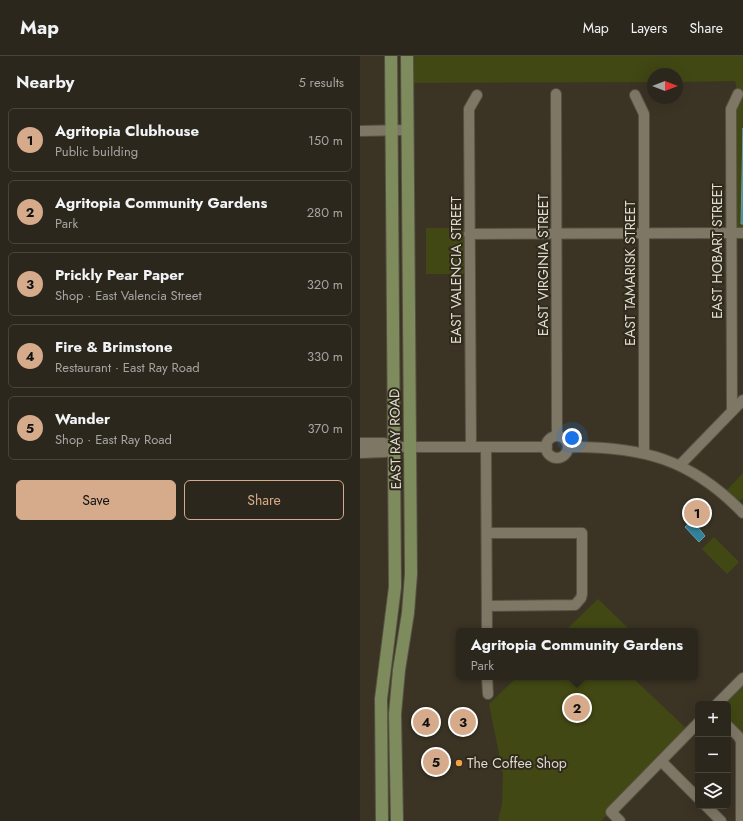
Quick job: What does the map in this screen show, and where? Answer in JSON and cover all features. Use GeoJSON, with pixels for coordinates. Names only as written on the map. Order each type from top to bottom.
{"type":"FeatureCollection","features":[{"type":"Feature","properties":{"kind":"main road","name":"EAST RAY ROAD"},"geometry":{"type":"LineString","coordinates":[[392,56],[392,130],[402,448],[411,574],[408,613],[398,670],[395,714],[396,821]]}},
{"type":"Feature","properties":{"kind":"main road","name":"EAST RAY ROAD"},"geometry":{"type":"LineString","coordinates":[[382,736],[381,699],[384,664],[393,614],[402,448],[407,56]]}},
{"type":"Feature","properties":{"kind":"main road"},"geometry":{"type":"LineString","coordinates":[[382,736],[388,755],[389,778],[396,788]]}},
{"type":"Feature","properties":{"kind":"main road"},"geometry":{"type":"LineString","coordinates":[[382,736],[382,821]]}},
{"type":"Feature","properties":{"kind":"street","name":"EAST VIRGINIA STREET"},"geometry":{"type":"LineString","coordinates":[[556,94],[557,436]]}},
{"type":"Feature","properties":{"kind":"street","name":"EAST HOBART STREET"},"geometry":{"type":"LineString","coordinates":[[732,411],[731,109],[738,94]]}},
{"type":"Feature","properties":{"kind":"street","name":"EAST VALENCIA STREET"},"geometry":{"type":"LineString","coordinates":[[470,447],[469,109],[477,95]]}},
{"type":"Feature","properties":{"kind":"street","name":"EAST TAMARISK STREET"},"geometry":{"type":"LineString","coordinates":[[635,95],[644,114],[644,453]]}},
{"type":"Feature","properties":{"kind":"street"},"geometry":{"type":"LineString","coordinates":[[360,131],[407,130]]}},
{"type":"Feature","properties":{"kind":"street"},"geometry":{"type":"LineString","coordinates":[[469,234],[743,233]]}},
{"type":"Feature","properties":{"kind":"street"},"geometry":{"type":"LineString","coordinates":[[680,465],[743,400]]}},
{"type":"Feature","properties":{"kind":"street"},"geometry":{"type":"LineString","coordinates":[[557,436],[564,438],[568,447],[565,454],[557,458],[549,454],[547,447],[549,440],[557,436]]}},
{"type":"Feature","properties":{"kind":"street"},"geometry":{"type":"LineString","coordinates":[[360,443],[384,443],[402,448]]}},
{"type":"Feature","properties":{"kind":"street"},"geometry":{"type":"LineString","coordinates":[[568,447],[600,446],[644,453],[680,465],[714,486],[743,513]]}},
{"type":"Feature","properties":{"kind":"street"},"geometry":{"type":"LineString","coordinates":[[486,447],[487,628]]}},
{"type":"Feature","properties":{"kind":"street"},"geometry":{"type":"LineString","coordinates":[[360,453],[386,452],[402,448],[547,447]]}},
{"type":"Feature","properties":{"kind":"street"},"geometry":{"type":"LineString","coordinates":[[487,533],[582,533],[582,594],[581,598],[571,606],[487,606]]}},
{"type":"Feature","properties":{"kind":"street"},"geometry":{"type":"LineString","coordinates":[[721,701],[743,678]]}},
{"type":"Feature","properties":{"kind":"street"},"geometry":{"type":"LineString","coordinates":[[487,680],[488,694]]}},
{"type":"Feature","properties":{"kind":"street"},"geometry":{"type":"LineString","coordinates":[[620,821],[611,812],[695,726]]}},
{"type":"Feature","properties":{"kind":"street"},"geometry":{"type":"LineString","coordinates":[[731,729],[741,741],[741,821]]}},
{"type":"Feature","properties":{"kind":"street"},"geometry":{"type":"LineString","coordinates":[[661,761],[695,795]]}},
{"type":"Feature","properties":{"kind":"street"},"geometry":{"type":"LineString","coordinates":[[708,809],[715,819]]}},
{"type":"Feature","properties":{"kind":"green space"},"geometry":{"type":"Polygon","coordinates":[[[413,56],[743,56],[743,233],[731,233],[731,109],[738,94],[735,81],[683,82],[683,68],[647,68],[647,82],[413,83],[413,56]]]}},
{"type":"Feature","properties":{"kind":"green space"},"geometry":{"type":"Polygon","coordinates":[[[426,228],[469,228],[470,274],[426,274],[426,228]]]}},
{"type":"Feature","properties":{"kind":"green space"},"geometry":{"type":"Polygon","coordinates":[[[743,473],[743,498],[734,505],[723,494],[743,473]]]}},
{"type":"Feature","properties":{"kind":"green space"},"geometry":{"type":"Polygon","coordinates":[[[714,537],[739,562],[727,574],[702,549],[714,537]]]}},
{"type":"Feature","properties":{"kind":"green space"},"geometry":{"type":"Polygon","coordinates":[[[598,599],[628,628],[568,628],[598,599]]]}},
{"type":"Feature","properties":{"kind":"green space"},"geometry":{"type":"Polygon","coordinates":[[[743,678],[743,737],[731,728],[731,701],[720,701],[743,678]]]}},
{"type":"Feature","properties":{"kind":"green space"},"geometry":{"type":"Polygon","coordinates":[[[514,680],[635,680],[690,732],[601,821],[498,821],[502,804],[503,774],[489,704],[514,680]]]}},
{"type":"Feature","properties":{"kind":"water"},"geometry":{"type":"Polygon","coordinates":[[[743,128],[743,224],[741,224],[743,128]]]}},
{"type":"Feature","properties":{"kind":"water"},"geometry":{"type":"Polygon","coordinates":[[[691,521],[705,536],[699,542],[685,527],[691,521]]]}},
{"type":"Feature","properties":{"kind":"place","name":"Agritopia Clubhouse"},"geometry":{"type":"Point","coordinates":[697,513]}},
{"type":"Feature","properties":{"kind":"place","name":"Agritopia Community Gardens"},"geometry":{"type":"Point","coordinates":[577,708]}},
{"type":"Feature","properties":{"kind":"place","name":"Fire & Brimstone"},"geometry":{"type":"Point","coordinates":[426,722]}},
{"type":"Feature","properties":{"kind":"place","name":"Prickly Pear Paper"},"geometry":{"type":"Point","coordinates":[463,722]}},
{"type":"Feature","properties":{"kind":"place","name":"Wander"},"geometry":{"type":"Point","coordinates":[436,762]}},
{"type":"Feature","properties":{"kind":"place","name":"The Coffee Shop"},"geometry":{"type":"Point","coordinates":[459,763]}}]}
